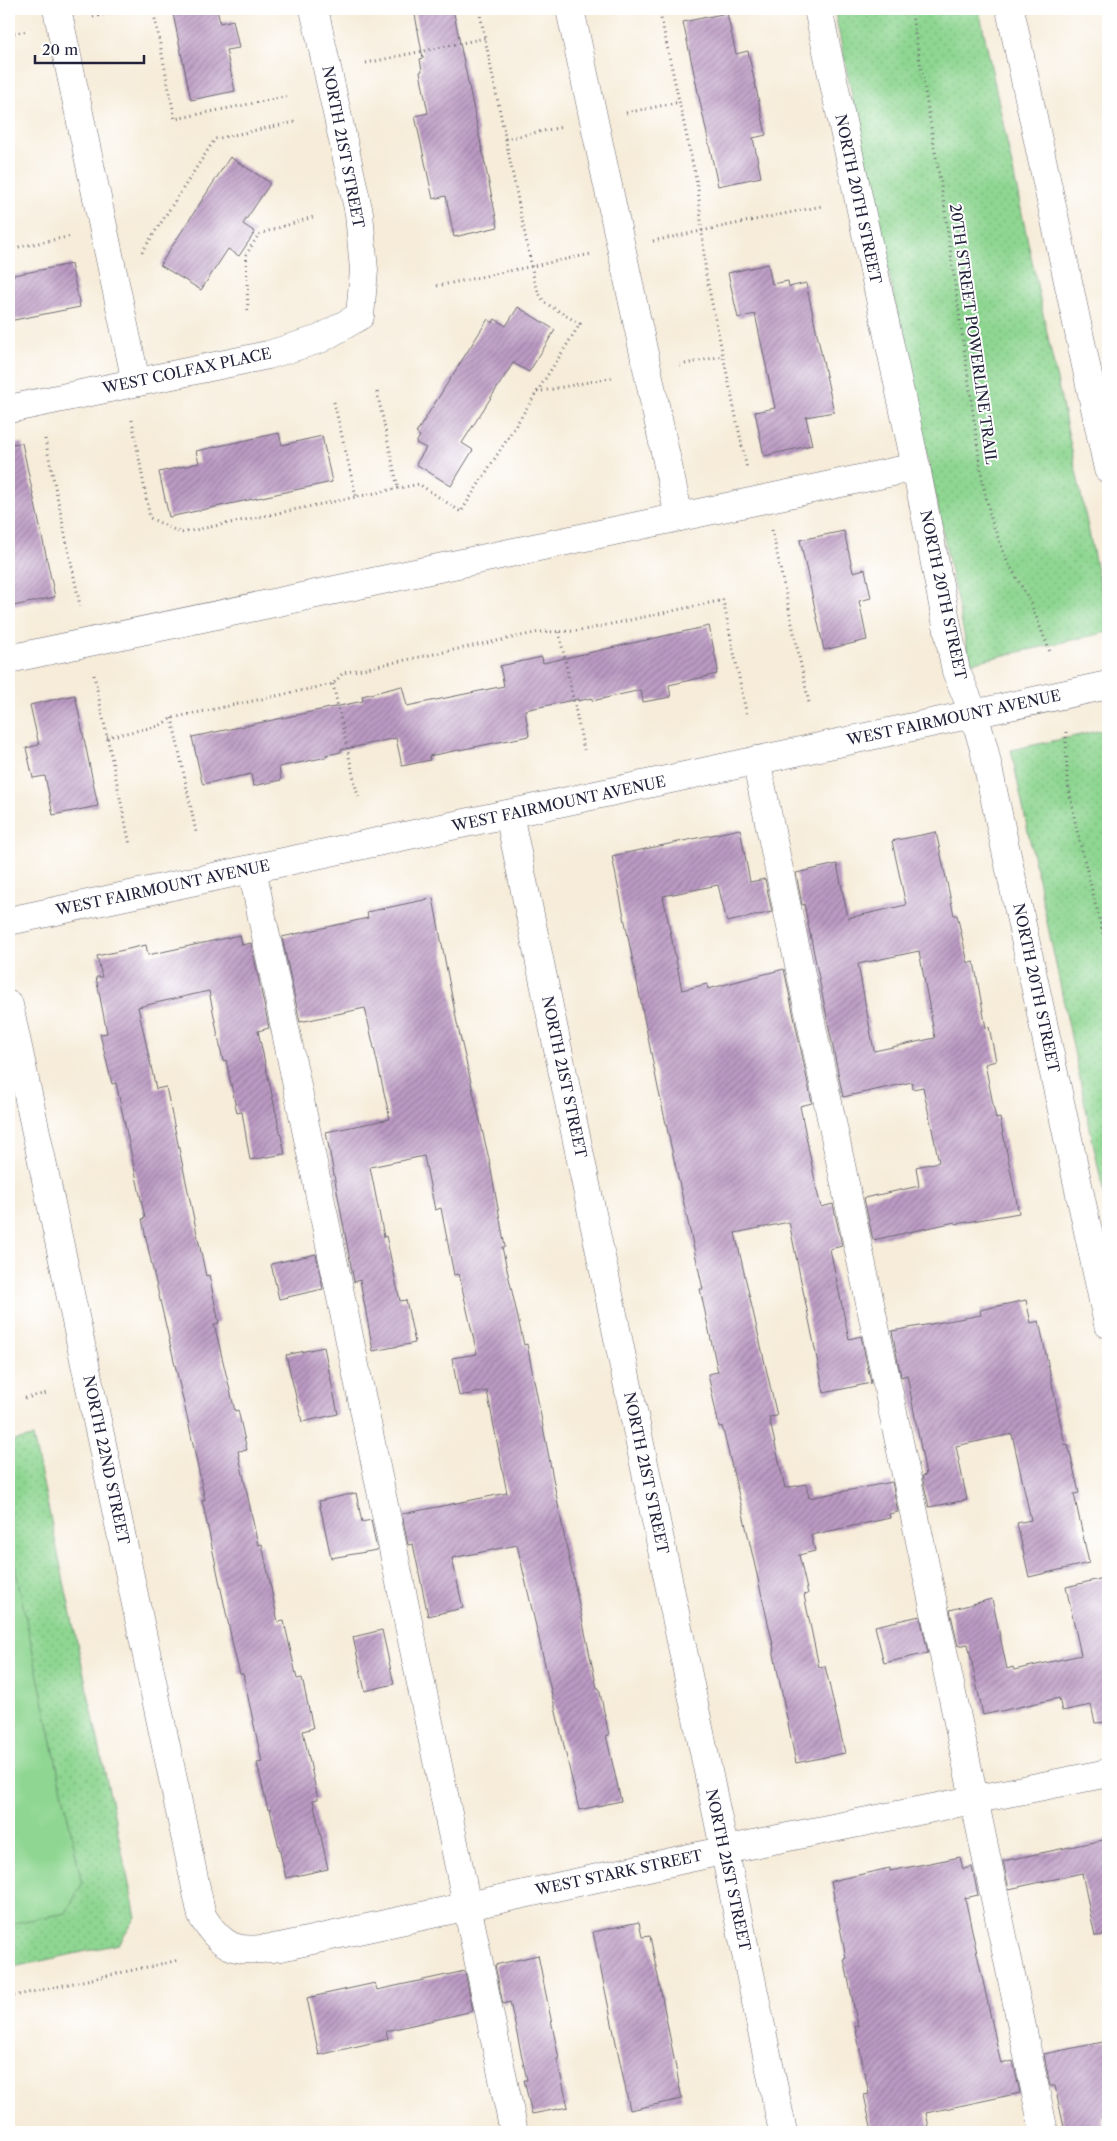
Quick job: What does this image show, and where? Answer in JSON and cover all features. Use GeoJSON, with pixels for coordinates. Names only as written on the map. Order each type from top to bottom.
{"type":"FeatureCollection","features":[{"type":"Feature","properties":{"kind":"street"},"geometry":{"type":"LineString","coordinates":[[57,9],[136,382]]}},
{"type":"Feature","properties":{"kind":"street","name":"NORTH 21ST STREET"},"geometry":{"type":"LineString","coordinates":[[314,9],[359,212],[364,270],[360,316]]}},
{"type":"Feature","properties":{"kind":"street"},"geometry":{"type":"LineString","coordinates":[[570,9],[679,517]]}},
{"type":"Feature","properties":{"kind":"street","name":"NORTH 20TH STREET"},"geometry":{"type":"LineString","coordinates":[[818,9],[916,467],[956,671],[974,714],[984,749],[1108,1324]]}},
{"type":"Feature","properties":{"kind":"street"},"geometry":{"type":"LineString","coordinates":[[1010,9],[1108,469]]}},
{"type":"Feature","properties":{"kind":"street","name":"WEST COLFAX PLACE"},"geometry":{"type":"LineString","coordinates":[[9,409],[268,355],[320,339],[360,316]]}},
{"type":"Feature","properties":{"kind":"street"},"geometry":{"type":"LineString","coordinates":[[9,659],[916,467]]}},
{"type":"Feature","properties":{"kind":"street","name":"WEST FAIRMOUNT AVENUE"},"geometry":{"type":"LineString","coordinates":[[9,921],[1108,685]]}},
{"type":"Feature","properties":{"kind":"street"},"geometry":{"type":"LineString","coordinates":[[756,760],[1044,2132]]}},
{"type":"Feature","properties":{"kind":"street","name":"NORTH 21ST STREET"},"geometry":{"type":"LineString","coordinates":[[509,814],[783,2132]]}},
{"type":"Feature","properties":{"kind":"street"},"geometry":{"type":"LineString","coordinates":[[252,869],[514,2132]]}},
{"type":"Feature","properties":{"kind":"street","name":"NORTH 22ND STREET"},"geometry":{"type":"LineString","coordinates":[[9,1005],[13,1048],[202,1916]]}},
{"type":"Feature","properties":{"kind":"street","name":"WEST STARK STREET"},"geometry":{"type":"LineString","coordinates":[[202,1916],[214,1935],[230,1947],[250,1951],[280,1948],[724,1850],[1108,1773]]}},
{"type":"Feature","properties":{"kind":"path"},"geometry":{"type":"LineString","coordinates":[[153,9],[176,119],[289,96]]}},
{"type":"Feature","properties":{"kind":"path"},"geometry":{"type":"LineString","coordinates":[[132,420],[150,518],[181,533],[419,484],[461,512],[580,324],[544,302],[536,288],[479,9]]}},
{"type":"Feature","properties":{"kind":"path"},"geometry":{"type":"LineString","coordinates":[[660,9],[698,188],[706,275],[751,486],[769,514],[809,703]]}},
{"type":"Feature","properties":{"kind":"path","name":"20TH STREET POWERLINE TRAIL"},"geometry":{"type":"LineString","coordinates":[[911,9],[944,204],[983,485],[992,522],[1007,561],[1029,599],[1050,652]]}},
{"type":"Feature","properties":{"kind":"path"},"geometry":{"type":"LineString","coordinates":[[366,63],[485,38]]}},
{"type":"Feature","properties":{"kind":"path"},"geometry":{"type":"LineString","coordinates":[[144,261],[142,252],[215,139],[294,122]]}},
{"type":"Feature","properties":{"kind":"path"},"geometry":{"type":"LineString","coordinates":[[248,310],[246,255],[259,234],[313,217]]}},
{"type":"Feature","properties":{"kind":"path"},"geometry":{"type":"LineString","coordinates":[[9,249],[104,229]]}},
{"type":"Feature","properties":{"kind":"path"},"geometry":{"type":"LineString","coordinates":[[377,392],[398,488]]}},
{"type":"Feature","properties":{"kind":"path"},"geometry":{"type":"LineString","coordinates":[[334,402],[356,496]]}},
{"type":"Feature","properties":{"kind":"path"},"geometry":{"type":"LineString","coordinates":[[107,736],[159,726],[172,718],[333,684],[343,673],[540,632],[579,631],[723,600],[747,716]]}},
{"type":"Feature","properties":{"kind":"path"},"geometry":{"type":"LineString","coordinates":[[559,632],[584,750]]}},
{"type":"Feature","properties":{"kind":"path"},"geometry":{"type":"LineString","coordinates":[[333,684],[358,797]]}},
{"type":"Feature","properties":{"kind":"path"},"geometry":{"type":"LineString","coordinates":[[172,718],[196,832]]}},
{"type":"Feature","properties":{"kind":"path"},"geometry":{"type":"LineString","coordinates":[[1066,732],[1067,777],[1076,827],[1108,953]]}},
{"type":"Feature","properties":{"kind":"path"},"geometry":{"type":"LineString","coordinates":[[25,1398],[48,1393]]}},
{"type":"Feature","properties":{"kind":"path"},"geometry":{"type":"LineString","coordinates":[[9,1997],[179,1960]]}},
{"type":"Feature","properties":{"kind":"green space"},"geometry":{"type":"Polygon","coordinates":[[[834,9],[979,9],[1103,599],[1108,632],[970,663],[834,9]]]}},
{"type":"Feature","properties":{"kind":"green space"},"geometry":{"type":"Polygon","coordinates":[[[1108,729],[1108,1214],[1011,750],[1108,729]]]}},
{"type":"Feature","properties":{"kind":"green space"},"geometry":{"type":"Polygon","coordinates":[[[33,1437],[136,1917],[119,1944],[9,1968],[9,1442],[33,1437]]]}},
{"type":"Feature","properties":{"kind":"green space"},"geometry":{"type":"Polygon","coordinates":[[[9,1539],[82,1884],[66,1913],[9,1924],[9,1539]]]}},
{"type":"Feature","properties":{"kind":"building"},"geometry":{"type":"Polygon","coordinates":[[[172,9],[217,9],[220,23],[233,20],[239,48],[226,50],[235,91],[191,100],[172,9]]]}},
{"type":"Feature","properties":{"kind":"building"},"geometry":{"type":"Polygon","coordinates":[[[414,9],[453,9],[498,227],[454,237],[446,196],[433,199],[415,116],[428,113],[420,72],[422,71],[420,59],[423,58],[414,9]]]}},
{"type":"Feature","properties":{"kind":"building"},"geometry":{"type":"Polygon","coordinates":[[[727,13],[736,54],[748,51],[766,135],[753,138],[761,177],[718,186],[683,22],[727,13]]]}},
{"type":"Feature","properties":{"kind":"building"},"geometry":{"type":"Polygon","coordinates":[[[230,157],[269,182],[269,185],[243,224],[255,232],[239,256],[228,249],[201,290],[160,265],[230,157]]]}},
{"type":"Feature","properties":{"kind":"building"},"geometry":{"type":"Polygon","coordinates":[[[71,264],[80,307],[9,321],[9,276],[71,264]]]}},
{"type":"Feature","properties":{"kind":"building"},"geometry":{"type":"Polygon","coordinates":[[[768,264],[772,284],[788,281],[789,287],[806,283],[834,412],[806,417],[812,445],[764,456],[755,412],[775,408],[755,314],[738,318],[728,273],[768,264]]]}},
{"type":"Feature","properties":{"kind":"building"},"geometry":{"type":"Polygon","coordinates":[[[518,307],[555,330],[529,372],[513,363],[462,443],[473,450],[451,486],[416,464],[426,448],[416,443],[420,436],[416,433],[488,319],[493,323],[495,319],[506,326],[518,307]]]}},
{"type":"Feature","properties":{"kind":"building"},"geometry":{"type":"Polygon","coordinates":[[[279,433],[282,445],[322,436],[332,482],[169,517],[159,472],[199,463],[196,451],[279,433]]]}},
{"type":"Feature","properties":{"kind":"building"},"geometry":{"type":"Polygon","coordinates":[[[22,443],[55,597],[9,607],[9,444],[22,443]]]}},
{"type":"Feature","properties":{"kind":"building"},"geometry":{"type":"Polygon","coordinates":[[[844,531],[853,572],[865,569],[871,598],[859,601],[867,640],[824,650],[800,540],[844,531]]]}},
{"type":"Feature","properties":{"kind":"building"},"geometry":{"type":"Polygon","coordinates":[[[709,626],[718,670],[716,671],[717,674],[669,685],[671,697],[643,702],[641,690],[592,701],[592,698],[578,701],[578,699],[525,710],[529,736],[429,756],[430,760],[402,766],[396,738],[341,750],[341,752],[326,755],[327,757],[279,767],[281,780],[253,786],[251,774],[203,784],[202,782],[192,737],[363,701],[362,696],[402,686],[407,706],[504,686],[500,666],[542,657],[543,663],[709,626]]]}},
{"type":"Feature","properties":{"kind":"building"},"geometry":{"type":"Polygon","coordinates":[[[75,695],[98,806],[53,815],[45,776],[33,778],[26,748],[39,745],[30,705],[75,695]]]}},
{"type":"Feature","properties":{"kind":"building"},"geometry":{"type":"Polygon","coordinates":[[[740,829],[750,882],[765,879],[772,912],[727,922],[718,885],[663,896],[682,990],[707,984],[708,989],[784,969],[812,1103],[800,1106],[817,1191],[821,1207],[833,1204],[842,1246],[830,1249],[849,1339],[861,1336],[871,1383],[824,1393],[789,1222],[735,1233],[777,1416],[769,1417],[785,1488],[806,1484],[809,1498],[892,1482],[898,1512],[889,1514],[890,1518],[811,1535],[815,1551],[799,1555],[808,1594],[804,1595],[819,1667],[825,1666],[845,1753],[796,1763],[774,1649],[722,1426],[719,1427],[708,1374],[718,1372],[700,1289],[703,1289],[658,1088],[612,856],[740,829]]]}},
{"type":"Feature","properties":{"kind":"building"},"geometry":{"type":"Polygon","coordinates":[[[936,832],[954,915],[957,915],[968,963],[974,962],[986,1028],[989,1027],[996,1061],[985,1064],[996,1119],[1000,1118],[1019,1213],[955,1224],[955,1222],[873,1240],[864,1198],[919,1186],[916,1167],[939,1162],[923,1087],[913,1089],[912,1082],[843,1097],[796,873],[837,864],[848,918],[906,905],[892,841],[936,832]],[[919,951],[858,964],[874,1051],[935,1038],[919,951]]]}},
{"type":"Feature","properties":{"kind":"building"},"geometry":{"type":"Polygon","coordinates":[[[433,898],[457,1023],[489,1159],[505,1247],[502,1247],[524,1345],[527,1344],[564,1535],[597,1688],[599,1688],[609,1735],[606,1735],[621,1801],[579,1810],[517,1545],[452,1558],[463,1608],[428,1616],[413,1544],[408,1545],[402,1514],[507,1493],[487,1391],[459,1396],[452,1358],[477,1354],[459,1274],[454,1275],[441,1208],[435,1210],[424,1156],[370,1167],[384,1237],[386,1236],[400,1301],[406,1300],[415,1343],[373,1351],[360,1280],[354,1282],[326,1132],[390,1119],[365,1008],[300,1022],[282,937],[368,918],[367,912],[433,898]]]}},
{"type":"Feature","properties":{"kind":"building"},"geometry":{"type":"Polygon","coordinates":[[[240,935],[242,945],[251,943],[269,1028],[258,1031],[285,1154],[250,1160],[242,1112],[237,1113],[226,1060],[223,1061],[209,991],[138,1007],[156,1089],[166,1087],[206,1276],[209,1275],[219,1323],[214,1324],[235,1411],[238,1410],[247,1450],[238,1451],[258,1545],[262,1544],[278,1622],[284,1621],[297,1679],[302,1678],[313,1728],[303,1731],[318,1799],[313,1800],[328,1869],[286,1878],[257,1763],[262,1762],[243,1674],[240,1674],[235,1655],[202,1500],[205,1500],[142,1219],[145,1218],[116,1083],[112,1084],[100,1034],[107,1033],[96,977],[102,977],[97,956],[146,945],[148,955],[240,935]]]}},
{"type":"Feature","properties":{"kind":"building"},"geometry":{"type":"Polygon","coordinates":[[[316,1254],[323,1289],[279,1299],[271,1264],[316,1254]]]}},
{"type":"Feature","properties":{"kind":"building"},"geometry":{"type":"Polygon","coordinates":[[[1026,1300],[1031,1323],[1039,1321],[1065,1445],[1068,1444],[1079,1493],[1074,1494],[1089,1563],[1029,1577],[1017,1523],[1031,1520],[1012,1434],[956,1446],[967,1500],[929,1507],[922,1476],[926,1475],[907,1375],[901,1377],[892,1331],[981,1315],[980,1310],[1026,1300]]]}},
{"type":"Feature","properties":{"kind":"building"},"geometry":{"type":"Polygon","coordinates":[[[324,1347],[338,1414],[302,1422],[286,1355],[324,1347]]]}},
{"type":"Feature","properties":{"kind":"building"},"geometry":{"type":"Polygon","coordinates":[[[356,1493],[362,1522],[371,1520],[377,1550],[331,1558],[319,1501],[356,1493]]]}},
{"type":"Feature","properties":{"kind":"building"},"geometry":{"type":"Polygon","coordinates":[[[1108,1577],[1108,1722],[1095,1723],[1091,1705],[1062,1711],[1059,1698],[983,1715],[968,1644],[958,1646],[950,1610],[992,1599],[1007,1669],[1013,1667],[1014,1670],[1081,1655],[1066,1587],[1108,1577]]]}},
{"type":"Feature","properties":{"kind":"building"},"geometry":{"type":"Polygon","coordinates":[[[920,1616],[928,1653],[884,1663],[875,1626],[920,1616]]]}},
{"type":"Feature","properties":{"kind":"building"},"geometry":{"type":"Polygon","coordinates":[[[382,1630],[394,1684],[365,1691],[353,1637],[382,1630]]]}},
{"type":"Feature","properties":{"kind":"building"},"geometry":{"type":"Polygon","coordinates":[[[1108,1839],[1108,1935],[1095,1936],[1082,1873],[1009,1889],[1003,1861],[1108,1839]]]}},
{"type":"Feature","properties":{"kind":"building"},"geometry":{"type":"Polygon","coordinates":[[[960,1857],[963,1869],[972,1867],[978,1895],[965,1898],[1001,2064],[1013,2061],[1020,2093],[926,2113],[930,2132],[872,2132],[864,2095],[869,2094],[855,2026],[858,2026],[831,1881],[890,1868],[890,1871],[960,1857]]]}},
{"type":"Feature","properties":{"kind":"building"},"geometry":{"type":"Polygon","coordinates":[[[639,1922],[642,1937],[650,1936],[682,2099],[630,2110],[593,1932],[639,1922]]]}},
{"type":"Feature","properties":{"kind":"building"},"geometry":{"type":"Polygon","coordinates":[[[538,1955],[568,2107],[532,2114],[524,2080],[527,2080],[510,2002],[503,2004],[495,1965],[538,1955]]]}},
{"type":"Feature","properties":{"kind":"building"},"geometry":{"type":"Polygon","coordinates":[[[465,1971],[473,2011],[386,2031],[388,2039],[319,2055],[307,1998],[375,1983],[377,1990],[465,1971]]]}},
{"type":"Feature","properties":{"kind":"building"},"geometry":{"type":"Polygon","coordinates":[[[1108,2041],[1108,2116],[1102,2116],[1105,2132],[1065,2132],[1055,2086],[1050,2086],[1044,2054],[1108,2041]]]}}]}
